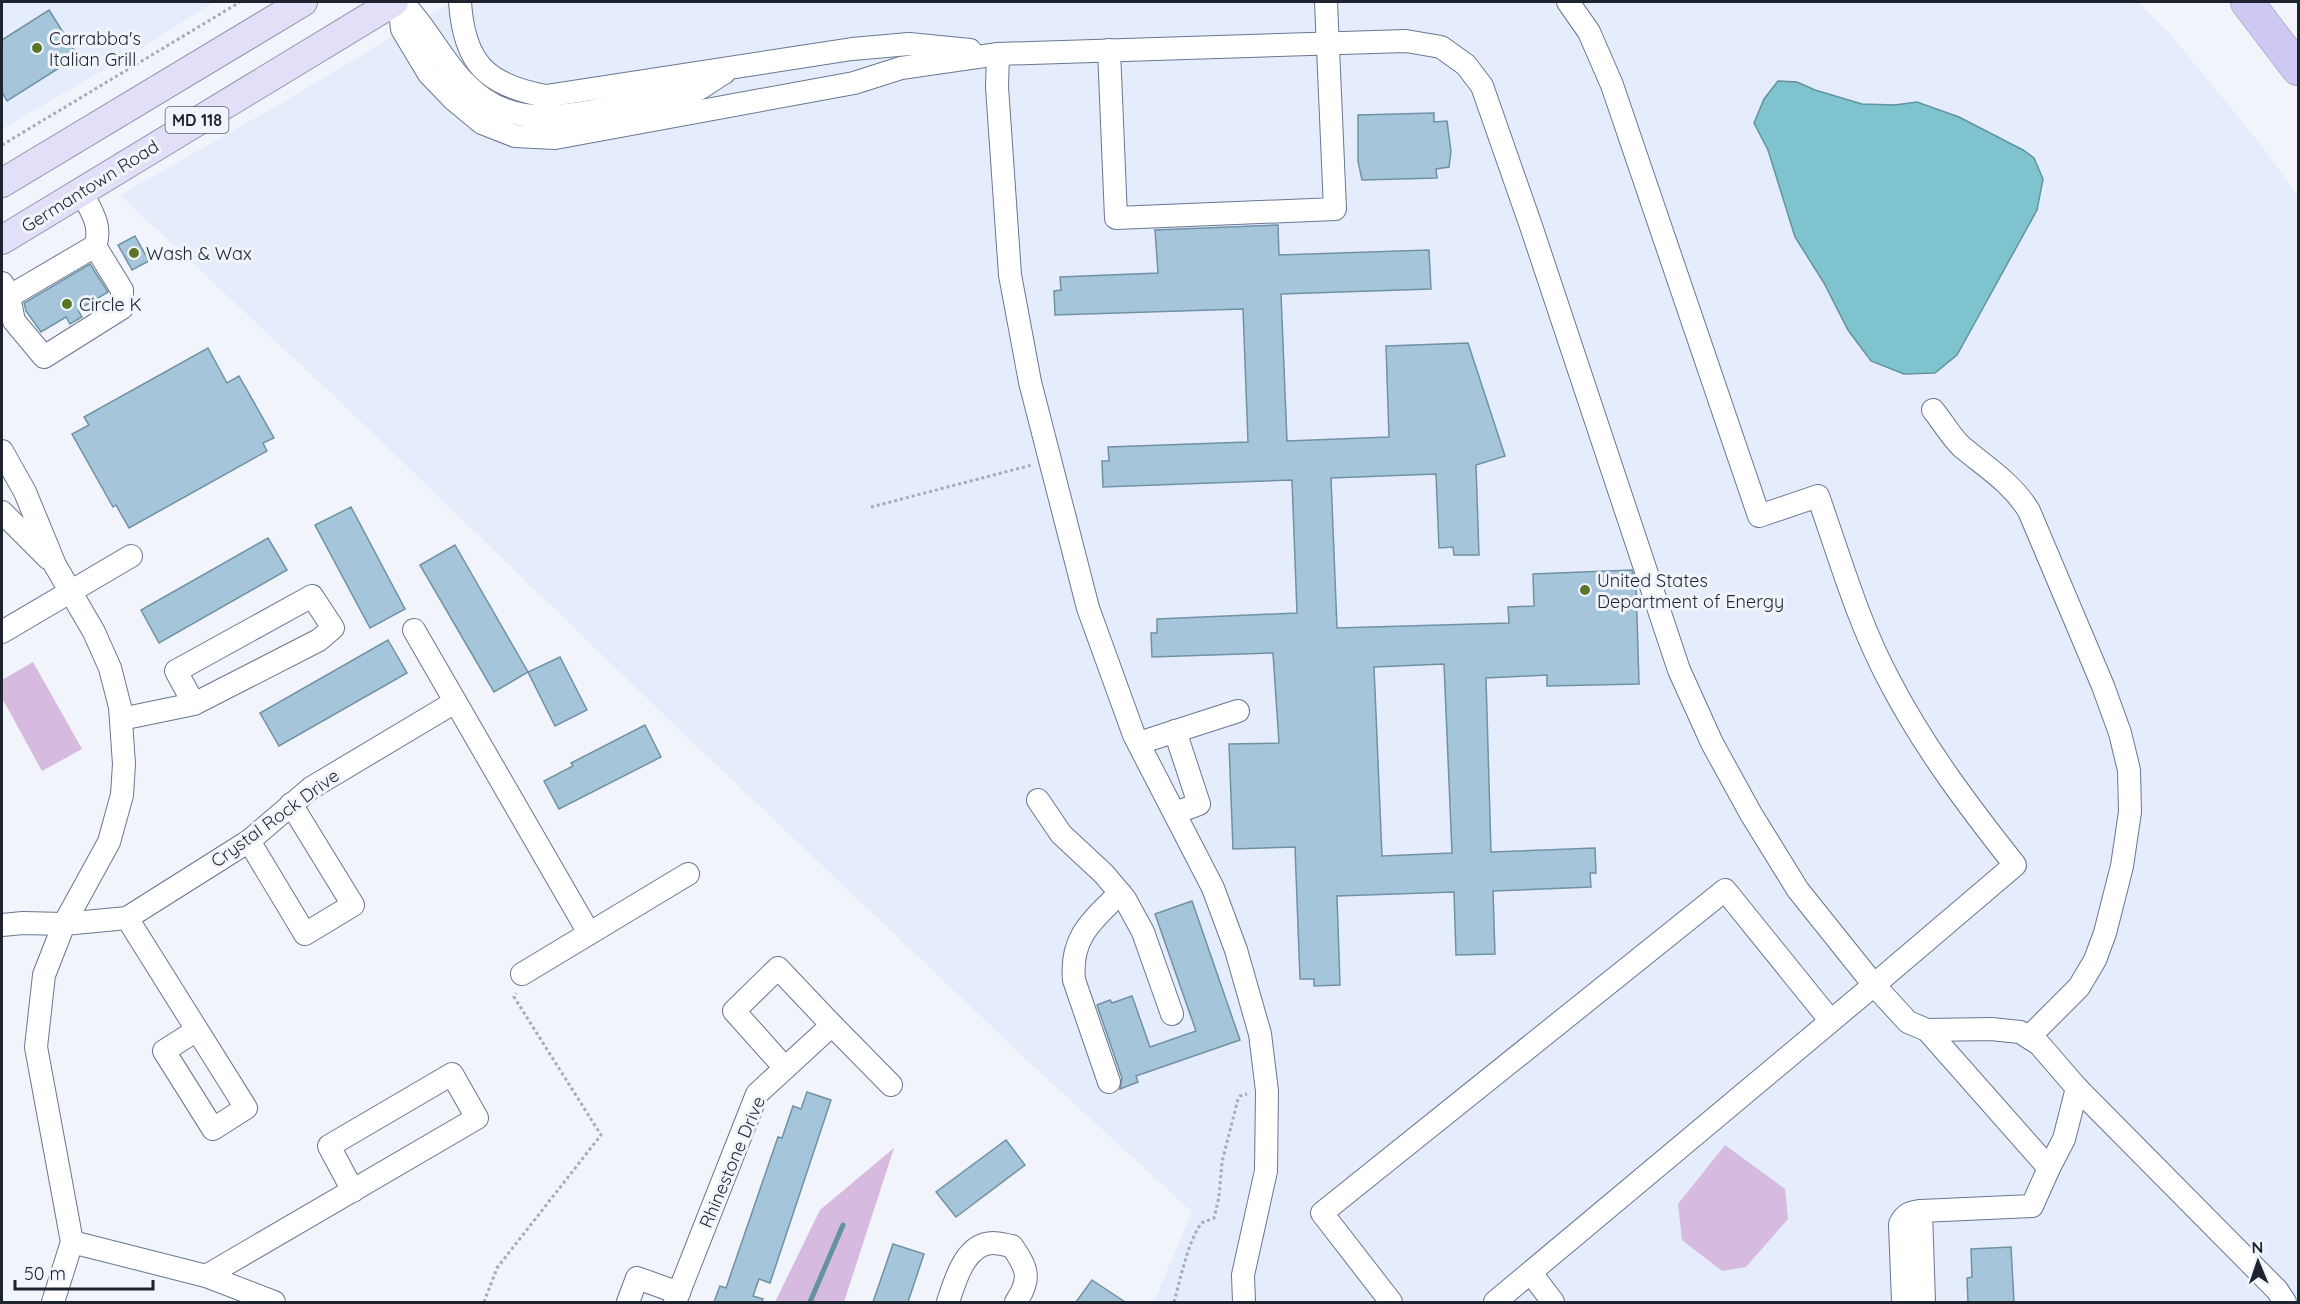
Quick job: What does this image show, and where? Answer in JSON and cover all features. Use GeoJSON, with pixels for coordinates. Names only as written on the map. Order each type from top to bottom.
{"type":"FeatureCollection","features":[{"type":"Feature","properties":{"kind":"highway"},"geometry":{"type":"LineString","coordinates":[[2236,2],[2295,63]]}},
{"type":"Feature","properties":{"kind":"highway"},"geometry":{"type":"LineString","coordinates":[[2247,2],[2295,63]]}},
{"type":"Feature","properties":{"kind":"main road","name":"MD 118"},"geometry":{"type":"LineString","coordinates":[[2,183],[303,2]]}},
{"type":"Feature","properties":{"kind":"main road","name":"Germantown Road"},"geometry":{"type":"LineString","coordinates":[[2,240],[394,2]]}},
{"type":"Feature","properties":{"kind":"street"},"geometry":{"type":"LineString","coordinates":[[401,2],[402,29],[429,74],[453,99],[482,123],[515,136],[555,138],[854,83],[901,68],[998,54],[1406,41],[1442,47],[1467,65],[1482,86],[1535,237],[1679,670],[1712,743],[1751,814],[1798,890],[1908,1022],[1927,1030],[1991,1029],[2020,1032],[2039,1044],[2077,1088],[2277,1290],[2285,1302]]}},
{"type":"Feature","properties":{"kind":"street"},"geometry":{"type":"LineString","coordinates":[[401,2],[419,18],[445,61],[471,88],[485,99],[519,115],[559,116],[689,94],[732,67]]}},
{"type":"Feature","properties":{"kind":"street"},"geometry":{"type":"LineString","coordinates":[[460,2],[462,29],[478,64],[500,83],[524,92],[546,96],[852,49],[909,44],[998,54]]}},
{"type":"Feature","properties":{"kind":"street"},"geometry":{"type":"LineString","coordinates":[[1109,50],[1116,218],[1335,209],[1326,2]]}},
{"type":"Feature","properties":{"kind":"street"},"geometry":{"type":"LineString","coordinates":[[1495,1302],[2015,865],[1980,821],[1950,777],[1889,680],[1862,622],[1818,496],[1759,516],[1612,85],[1589,32],[1568,2]]}},
{"type":"Feature","properties":{"kind":"street"},"geometry":{"type":"LineString","coordinates":[[998,54],[997,87],[1010,276],[1028,371],[1049,461],[1088,608],[1139,743],[1213,888],[1236,950],[1260,1034],[1267,1091],[1266,1171],[1243,1275],[1244,1302]]}},
{"type":"Feature","properties":{"kind":"street"},"geometry":{"type":"LineString","coordinates":[[5,287],[15,293],[95,246],[100,235],[97,222],[81,191]]}},
{"type":"Feature","properties":{"kind":"street"},"geometry":{"type":"LineString","coordinates":[[5,287],[14,321],[44,357],[122,308],[122,290],[95,246]]}},
{"type":"Feature","properties":{"kind":"street"},"geometry":{"type":"LineString","coordinates":[[1933,410],[1960,445],[2008,483],[2020,496],[2029,511],[2103,686],[2120,733],[2129,770],[2128,823],[2122,866],[2105,933],[2095,960],[2079,987],[2029,1037]]}},
{"type":"Feature","properties":{"kind":"street"},"geometry":{"type":"LineString","coordinates":[[2,451],[25,492],[55,565],[94,632],[110,668],[120,707],[124,764],[122,795],[109,842],[64,924],[44,975],[36,1047],[72,1242],[53,1302]]}},
{"type":"Feature","properties":{"kind":"street"},"geometry":{"type":"LineString","coordinates":[[2,512],[55,565]]}},
{"type":"Feature","properties":{"kind":"street"},"geometry":{"type":"LineString","coordinates":[[2,632],[131,556]]}},
{"type":"Feature","properties":{"kind":"street"},"geometry":{"type":"LineString","coordinates":[[121,719],[194,704],[319,640],[333,628],[312,596],[176,671],[194,704]]}},
{"type":"Feature","properties":{"kind":"street"},"geometry":{"type":"LineString","coordinates":[[414,630],[589,933]]}},
{"type":"Feature","properties":{"kind":"street","name":"Crystal Rock Drive"},"geometry":{"type":"LineString","coordinates":[[2,925],[64,924],[127,918],[249,841],[311,788],[455,702]]}},
{"type":"Feature","properties":{"kind":"street"},"geometry":{"type":"LineString","coordinates":[[1139,743],[1238,711]]}},
{"type":"Feature","properties":{"kind":"street"},"geometry":{"type":"LineString","coordinates":[[1175,731],[1199,804],[1175,813]]}},
{"type":"Feature","properties":{"kind":"street"},"geometry":{"type":"LineString","coordinates":[[1038,800],[1061,834],[1104,874],[1120,893],[1143,932],[1172,1014]]}},
{"type":"Feature","properties":{"kind":"street"},"geometry":{"type":"LineString","coordinates":[[249,841],[305,934],[353,905],[291,804]]}},
{"type":"Feature","properties":{"kind":"street"},"geometry":{"type":"LineString","coordinates":[[522,974],[688,874]]}},
{"type":"Feature","properties":{"kind":"street"},"geometry":{"type":"LineString","coordinates":[[1391,1302],[1322,1213],[1725,890],[1830,1020]]}},
{"type":"Feature","properties":{"kind":"street"},"geometry":{"type":"LineString","coordinates":[[1109,1082],[1074,980],[1073,962],[1075,949],[1082,933],[1120,893]]}},
{"type":"Feature","properties":{"kind":"street"},"geometry":{"type":"LineString","coordinates":[[127,918],[197,1030]]}},
{"type":"Feature","properties":{"kind":"street"},"geometry":{"type":"LineString","coordinates":[[785,1068],[734,1011],[778,968],[891,1085]]}},
{"type":"Feature","properties":{"kind":"street","name":"Rhinestone Drive"},"geometry":{"type":"LineString","coordinates":[[677,1298],[757,1094],[832,1025]]}},
{"type":"Feature","properties":{"kind":"street"},"geometry":{"type":"LineString","coordinates":[[1927,1030],[2049,1168]]}},
{"type":"Feature","properties":{"kind":"street"},"geometry":{"type":"LineString","coordinates":[[206,1276],[353,1191],[477,1118],[452,1074],[329,1146],[353,1191]]}},
{"type":"Feature","properties":{"kind":"street"},"geometry":{"type":"LineString","coordinates":[[1903,1302],[1900,1224],[1904,1217],[1910,1212],[1921,1211],[2032,1206],[2064,1139],[2077,1088]]}},
{"type":"Feature","properties":{"kind":"street"},"geometry":{"type":"LineString","coordinates":[[1921,1211],[1924,1302]]}},
{"type":"Feature","properties":{"kind":"street"},"geometry":{"type":"LineString","coordinates":[[72,1242],[206,1276],[274,1302]]}},
{"type":"Feature","properties":{"kind":"street"},"geometry":{"type":"LineString","coordinates":[[948,1302],[956,1279],[973,1250],[991,1243],[1012,1246],[1025,1266],[1024,1290],[1016,1302]]}},
{"type":"Feature","properties":{"kind":"street"},"geometry":{"type":"LineString","coordinates":[[1531,1273],[1553,1302]]}},
{"type":"Feature","properties":{"kind":"street"},"geometry":{"type":"LineString","coordinates":[[628,1302],[637,1278],[677,1298]]}},
{"type":"Feature","properties":{"kind":"path"},"geometry":{"type":"LineString","coordinates":[[2,145],[240,2]]}},
{"type":"Feature","properties":{"kind":"path"},"geometry":{"type":"LineString","coordinates":[[872,507],[1049,461]]}},
{"type":"Feature","properties":{"kind":"path"},"geometry":{"type":"LineString","coordinates":[[484,1302],[497,1268],[601,1135],[514,997],[522,974]]}},
{"type":"Feature","properties":{"kind":"path"},"geometry":{"type":"LineString","coordinates":[[1174,1302],[1185,1260],[1197,1233],[1204,1221],[1214,1218],[1219,1197],[1222,1162],[1238,1100],[1240,1096],[1247,1094]]}},
{"type":"Feature","properties":{"kind":"shaded area"},"geometry":{"type":"Polygon","coordinates":[[[2,2],[214,2],[140,49],[2,129],[2,2]]]}},
{"type":"Feature","properties":{"kind":"shaded area"},"geometry":{"type":"Polygon","coordinates":[[[451,2],[2138,2],[2170,34],[2262,146],[2298,197],[2298,1302],[1154,1302],[1192,1212],[1031,1064],[689,739],[354,415],[120,195],[285,101],[451,2]]]}},
{"type":"Feature","properties":{"kind":"shaded area"},"geometry":{"type":"Polygon","coordinates":[[[33,662],[82,749],[42,771],[2,698],[2,680],[33,662]]]}},
{"type":"Feature","properties":{"kind":"shaded area"},"geometry":{"type":"Polygon","coordinates":[[[1725,1145],[1785,1189],[1788,1219],[1746,1267],[1722,1271],[1682,1240],[1678,1204],[1725,1145]]]}},
{"type":"Feature","properties":{"kind":"shaded area"},"geometry":{"type":"Polygon","coordinates":[[[894,1148],[844,1302],[775,1302],[820,1210],[894,1148]]]}},
{"type":"Feature","properties":{"kind":"water"},"geometry":{"type":"Polygon","coordinates":[[[1778,81],[1797,82],[1815,90],[1862,104],[1895,105],[1917,102],[1959,117],[2034,158],[2043,179],[2037,210],[1957,355],[1935,373],[1904,374],[1871,361],[1848,330],[1824,283],[1795,237],[1768,150],[1754,123],[1764,99],[1778,81]]]}},
{"type":"Feature","properties":{"kind":"building","name":"Carrabba's Italian Grill"},"geometry":{"type":"Polygon","coordinates":[[[49,10],[78,56],[7,101],[2,92],[2,40],[49,10]]]}},
{"type":"Feature","properties":{"kind":"building"},"geometry":{"type":"Polygon","coordinates":[[[1434,113],[1434,122],[1447,121],[1451,151],[1449,167],[1436,169],[1437,178],[1362,180],[1358,161],[1358,115],[1434,113]]]}},
{"type":"Feature","properties":{"kind":"building","name":"United States Department of Energy"},"geometry":{"type":"Polygon","coordinates":[[[1278,225],[1279,255],[1429,250],[1431,289],[1281,294],[1287,441],[1389,437],[1386,346],[1468,343],[1505,456],[1476,465],[1479,555],[1454,555],[1453,547],[1439,548],[1436,474],[1331,478],[1337,628],[1509,623],[1508,607],[1534,606],[1533,574],[1632,570],[1636,583],[1639,684],[1547,686],[1547,675],[1486,678],[1491,852],[1595,848],[1596,873],[1590,873],[1591,887],[1493,891],[1495,954],[1456,955],[1454,892],[1337,896],[1340,985],[1314,986],[1314,979],[1300,979],[1295,847],[1233,849],[1229,744],[1279,743],[1273,653],[1152,657],[1151,633],[1157,633],[1157,619],[1297,613],[1292,480],[1103,487],[1102,461],[1109,461],[1108,447],[1248,442],[1243,309],[1055,315],[1054,291],[1061,290],[1060,277],[1158,273],[1155,230],[1278,225]],[[1444,664],[1374,667],[1382,856],[1452,853],[1444,664]]]}},
{"type":"Feature","properties":{"kind":"building","name":"Wash & Wax"},"geometry":{"type":"Polygon","coordinates":[[[135,236],[149,261],[132,270],[118,245],[135,236]]]}},
{"type":"Feature","properties":{"kind":"building"},"geometry":{"type":"Polygon","coordinates":[[[90,264],[108,292],[78,310],[82,317],[70,324],[66,317],[41,332],[26,311],[24,303],[90,264]]]}},
{"type":"Feature","properties":{"kind":"building"},"geometry":{"type":"Polygon","coordinates":[[[208,348],[227,383],[239,376],[274,438],[263,443],[267,451],[129,528],[116,505],[113,507],[72,434],[89,425],[84,417],[208,348]]]}},
{"type":"Feature","properties":{"kind":"building"},"geometry":{"type":"Polygon","coordinates":[[[351,507],[405,609],[370,628],[315,525],[351,507]]]}},
{"type":"Feature","properties":{"kind":"building"},"geometry":{"type":"Polygon","coordinates":[[[268,538],[287,570],[159,643],[141,610],[268,538]]]}},
{"type":"Feature","properties":{"kind":"building"},"geometry":{"type":"Polygon","coordinates":[[[455,545],[528,672],[494,692],[420,565],[455,545]]]}},
{"type":"Feature","properties":{"kind":"building"},"geometry":{"type":"Polygon","coordinates":[[[388,640],[407,673],[279,746],[260,713],[388,640]]]}},
{"type":"Feature","properties":{"kind":"building"},"geometry":{"type":"Polygon","coordinates":[[[560,657],[587,710],[555,726],[528,672],[560,657]]]}},
{"type":"Feature","properties":{"kind":"building"},"geometry":{"type":"Polygon","coordinates":[[[645,725],[661,757],[559,809],[544,781],[573,766],[571,763],[645,725]]]}},
{"type":"Feature","properties":{"kind":"building"},"geometry":{"type":"Polygon","coordinates":[[[1192,901],[1240,1040],[1136,1076],[1138,1082],[1120,1089],[1122,1078],[1097,1005],[1132,996],[1150,1047],[1196,1031],[1155,914],[1192,901]]]}},
{"type":"Feature","properties":{"kind":"building"},"geometry":{"type":"Polygon","coordinates":[[[807,1092],[831,1100],[770,1283],[759,1279],[753,1296],[763,1299],[762,1302],[714,1302],[720,1286],[726,1288],[778,1137],[782,1138],[793,1106],[801,1109],[807,1092]]]}},
{"type":"Feature","properties":{"kind":"building"},"geometry":{"type":"Polygon","coordinates":[[[1006,1140],[1025,1165],[956,1217],[936,1192],[1006,1140]]]}},
{"type":"Feature","properties":{"kind":"building"},"geometry":{"type":"Polygon","coordinates":[[[893,1244],[924,1254],[908,1302],[873,1302],[893,1244]]]}},
{"type":"Feature","properties":{"kind":"building"},"geometry":{"type":"Polygon","coordinates":[[[2011,1247],[2014,1302],[1968,1302],[1967,1278],[1972,1277],[1971,1249],[2011,1247]]]}},
{"type":"Feature","properties":{"kind":"building"},"geometry":{"type":"Polygon","coordinates":[[[1092,1280],[1125,1302],[1076,1302],[1092,1280]]]}},
{"type":"Feature","properties":{"kind":"waterway"},"geometry":{"type":"LineString","coordinates":[[810,1302],[843,1225]]}},
{"type":"Feature","properties":{"kind":"place","name":"Carrabba's Italian Grill"},"geometry":{"type":"Point","coordinates":[37,48]}},
{"type":"Feature","properties":{"kind":"place","name":"Wash & Wax"},"geometry":{"type":"Point","coordinates":[134,253]}},
{"type":"Feature","properties":{"kind":"place","name":"Circle K"},"geometry":{"type":"Point","coordinates":[67,304]}},
{"type":"Feature","properties":{"kind":"place","name":"United States Department of Energy"},"geometry":{"type":"Point","coordinates":[1585,590]}}]}
